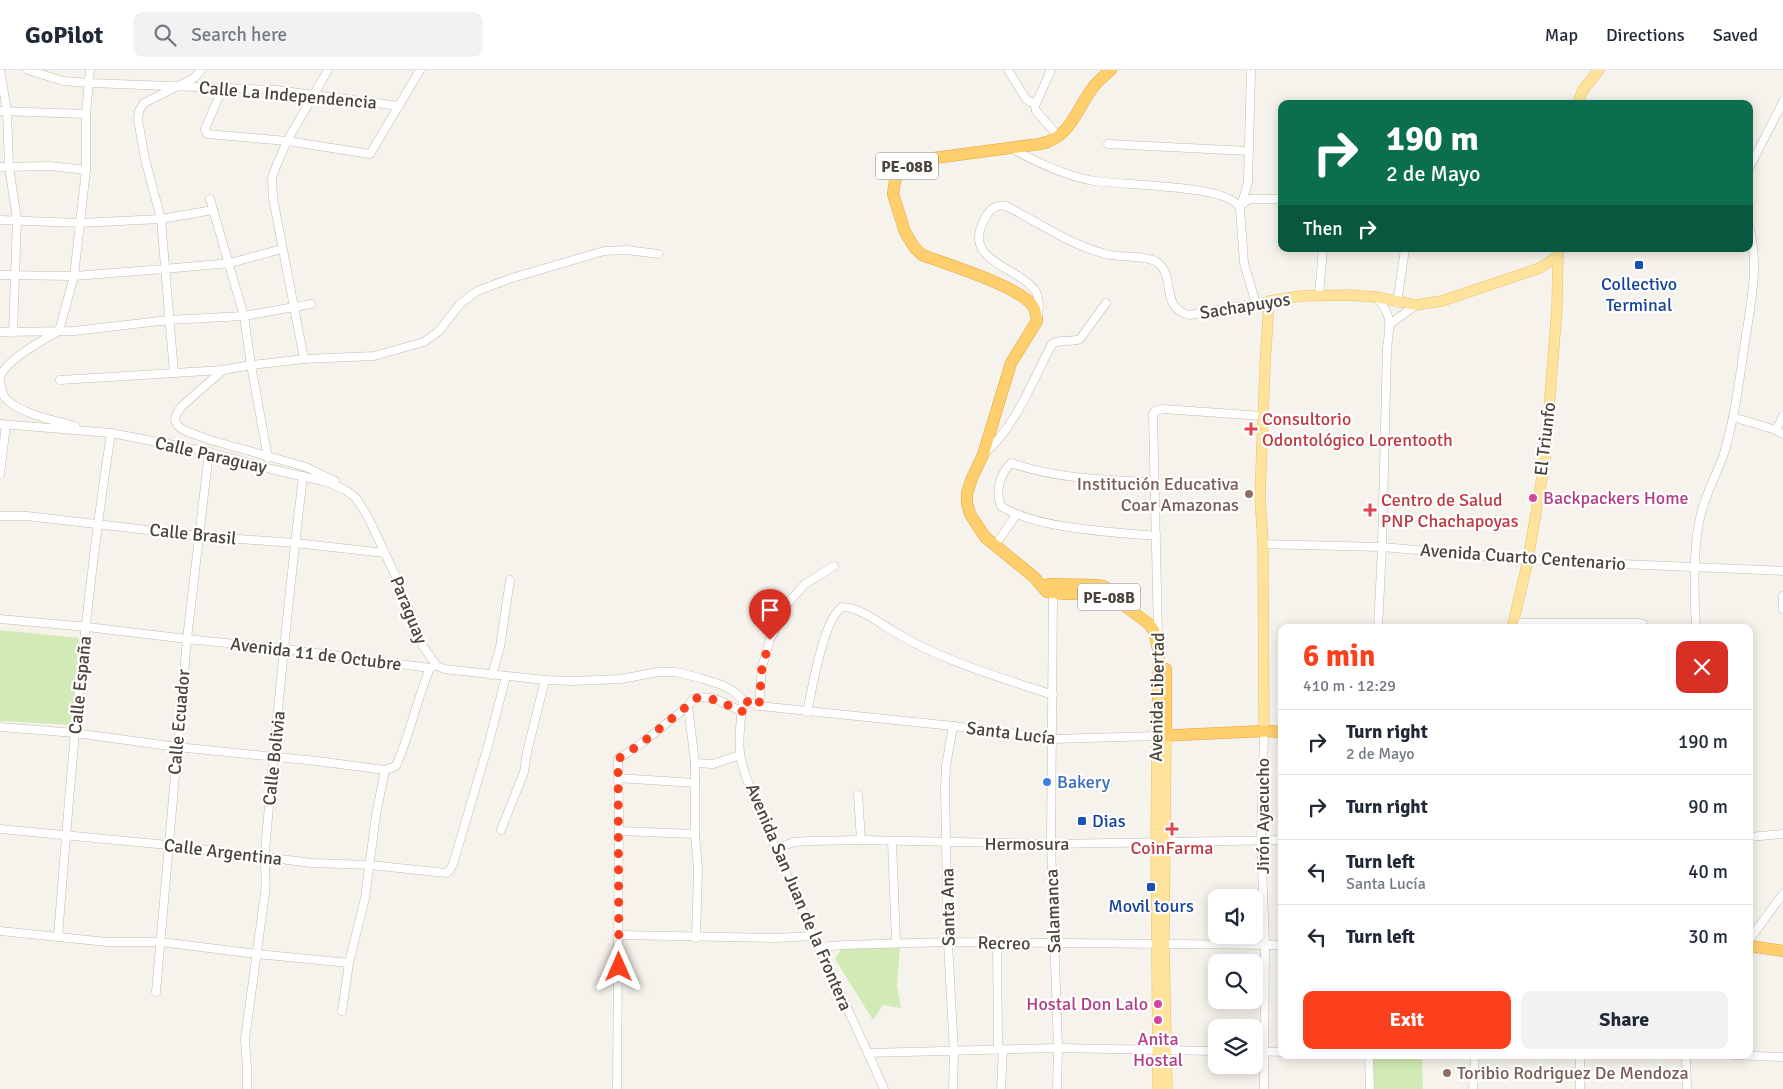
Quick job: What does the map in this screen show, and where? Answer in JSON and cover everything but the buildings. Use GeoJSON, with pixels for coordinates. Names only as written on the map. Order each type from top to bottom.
{"type":"FeatureCollection","features":[{"type":"Feature","properties":{"kind":"highway"},"geometry":{"type":"LineString","coordinates":[[1058,137],[1072,122],[1095,85],[1111,70]]}},
{"type":"Feature","properties":{"kind":"highway","name":"PE-08B"},"geometry":{"type":"LineString","coordinates":[[1037,321],[1034,307],[1026,299],[1009,288],[922,255],[914,247],[905,232],[893,194],[899,172],[919,160],[1049,142],[1058,137]]}},
{"type":"Feature","properties":{"kind":"highway"},"geometry":{"type":"LineString","coordinates":[[1037,321],[1011,363],[983,455],[967,493],[967,503],[970,514],[985,536],[1048,588]]}},
{"type":"Feature","properties":{"kind":"highway","name":"PE-08B"},"geometry":{"type":"LineString","coordinates":[[1048,588],[1103,586],[1140,607],[1158,623]]}},
{"type":"Feature","properties":{"kind":"highway","name":"PE-08B"},"geometry":{"type":"LineString","coordinates":[[1048,588],[1066,594],[1095,593],[1106,595],[1127,606],[1149,624],[1158,642]]}},
{"type":"Feature","properties":{"kind":"highway","name":"Avenida Libertad"},"geometry":{"type":"LineString","coordinates":[[1158,623],[1165,640],[1166,653],[1161,735]]}},
{"type":"Feature","properties":{"kind":"highway","name":"Avenida Libertad"},"geometry":{"type":"LineString","coordinates":[[1158,642],[1161,735]]}},
{"type":"Feature","properties":{"kind":"highway","name":"Santa Lucía"},"geometry":{"type":"LineString","coordinates":[[1161,735],[1278,732]]}},
{"type":"Feature","properties":{"kind":"highway"},"geometry":{"type":"LineString","coordinates":[[1753,947],[1783,951]]}},
{"type":"Feature","properties":{"kind":"main road"},"geometry":{"type":"LineString","coordinates":[[1579,100],[1583,90],[1600,70]]}},
{"type":"Feature","properties":{"kind":"main road","name":"Sachapuyos"},"geometry":{"type":"LineString","coordinates":[[1269,301],[1319,295],[1376,297],[1397,303],[1416,305],[1442,301],[1540,268],[1558,252]]}},
{"type":"Feature","properties":{"kind":"main road","name":"El Triunfo"},"geometry":{"type":"LineString","coordinates":[[1513,624],[1528,560],[1545,459],[1557,308],[1558,252]]}},
{"type":"Feature","properties":{"kind":"main road","name":"Jirón Ayacucho"},"geometry":{"type":"LineString","coordinates":[[1264,731],[1263,544],[1260,498],[1269,301]]}},
{"type":"Feature","properties":{"kind":"main road","name":"Avenida Libertad"},"geometry":{"type":"LineString","coordinates":[[1161,735],[1160,943],[1162,1050],[1167,1089]]}},
{"type":"Feature","properties":{"kind":"main road","name":"Avenida Libertad"},"geometry":{"type":"LineString","coordinates":[[1158,1089],[1162,1050]]}},
{"type":"Feature","properties":{"kind":"street","name":"Calle La Independencia"},"geometry":{"type":"LineString","coordinates":[[28,70],[63,81],[276,90],[399,106]]}},
{"type":"Feature","properties":{"kind":"street"},"geometry":{"type":"LineString","coordinates":[[89,430],[48,418],[14,405],[6,399],[0,380],[4,370],[18,357],[59,331],[74,276],[86,170],[86,114],[90,70]]}},
{"type":"Feature","properties":{"kind":"street"},"geometry":{"type":"LineString","coordinates":[[174,373],[161,219],[145,159],[138,120],[144,103],[194,78],[201,70]]}},
{"type":"Feature","properties":{"kind":"street"},"geometry":{"type":"LineString","coordinates":[[304,360],[272,188],[274,171],[287,142],[328,70]]}},
{"type":"Feature","properties":{"kind":"street"},"geometry":{"type":"LineString","coordinates":[[223,87],[205,129],[209,135],[287,142],[370,154],[420,70]]}},
{"type":"Feature","properties":{"kind":"street"},"geometry":{"type":"LineString","coordinates":[[1008,70],[1026,100],[1035,102]]}},
{"type":"Feature","properties":{"kind":"street"},"geometry":{"type":"LineString","coordinates":[[1051,70],[1035,102],[1036,111],[1058,137]]}},
{"type":"Feature","properties":{"kind":"street"},"geometry":{"type":"LineString","coordinates":[[1251,70],[1248,182],[1239,204],[1244,264],[1256,304]]}},
{"type":"Feature","properties":{"kind":"street"},"geometry":{"type":"LineString","coordinates":[[0,71],[9,167],[17,219],[13,333]]}},
{"type":"Feature","properties":{"kind":"street"},"geometry":{"type":"LineString","coordinates":[[1753,160],[1783,102]]}},
{"type":"Feature","properties":{"kind":"street"},"geometry":{"type":"LineString","coordinates":[[4,111],[86,114]]}},
{"type":"Feature","properties":{"kind":"street"},"geometry":{"type":"LineString","coordinates":[[1108,144],[1249,151]]}},
{"type":"Feature","properties":{"kind":"street"},"geometry":{"type":"LineString","coordinates":[[1009,147],[1036,162],[1072,176],[1092,181],[1197,190],[1216,194],[1239,204],[1250,199],[1278,199]]}},
{"type":"Feature","properties":{"kind":"street"},"geometry":{"type":"LineString","coordinates":[[0,167],[50,166],[86,170]]}},
{"type":"Feature","properties":{"kind":"street"},"geometry":{"type":"LineString","coordinates":[[210,199],[244,316],[268,458]]}},
{"type":"Feature","properties":{"kind":"street","name":"Sachapuyos"},"geometry":{"type":"LineString","coordinates":[[1037,321],[1040,301],[1036,293],[1029,284],[989,259],[982,250],[979,239],[981,228],[987,214],[996,206],[1006,206],[1068,239],[1105,254],[1119,257],[1145,258],[1155,261],[1163,268],[1167,275],[1172,303],[1181,313],[1189,315],[1269,301]]}},
{"type":"Feature","properties":{"kind":"street"},"geometry":{"type":"LineString","coordinates":[[0,220],[17,219],[80,223],[161,219],[213,210]]}},
{"type":"Feature","properties":{"kind":"street"},"geometry":{"type":"LineString","coordinates":[[1696,624],[1696,537],[1699,518],[1707,492],[1724,452],[1733,417],[1752,309],[1755,255],[1753,245]]}},
{"type":"Feature","properties":{"kind":"street"},"geometry":{"type":"LineString","coordinates":[[0,275],[74,276],[230,263],[282,249]]}},
{"type":"Feature","properties":{"kind":"street"},"geometry":{"type":"LineString","coordinates":[[60,380],[222,370],[251,364],[374,356],[424,342],[439,331],[461,304],[477,291],[509,279],[604,251],[628,250],[658,254]]}},
{"type":"Feature","properties":{"kind":"street"},"geometry":{"type":"LineString","coordinates":[[1319,295],[1323,252]]}},
{"type":"Feature","properties":{"kind":"street"},"geometry":{"type":"LineString","coordinates":[[1397,303],[1405,252]]}},
{"type":"Feature","properties":{"kind":"street"},"geometry":{"type":"LineString","coordinates":[[1376,297],[1384,305],[1390,324],[1378,624]]}},
{"type":"Feature","properties":{"kind":"street"},"geometry":{"type":"LineString","coordinates":[[983,455],[996,444],[1008,426],[1021,405],[1052,344],[1060,340],[1080,340],[1106,303]]}},
{"type":"Feature","properties":{"kind":"street"},"geometry":{"type":"LineString","coordinates":[[0,332],[74,331],[169,320],[244,316],[311,304]]}},
{"type":"Feature","properties":{"kind":"street"},"geometry":{"type":"LineString","coordinates":[[1390,324],[1416,305]]}},
{"type":"Feature","properties":{"kind":"street"},"geometry":{"type":"LineString","coordinates":[[222,370],[176,413],[177,425],[183,430],[210,440],[268,458],[306,467],[344,486],[356,498]]}},
{"type":"Feature","properties":{"kind":"street"},"geometry":{"type":"LineString","coordinates":[[1158,623],[1153,414],[1163,409],[1263,416]]}},
{"type":"Feature","properties":{"kind":"street"},"geometry":{"type":"LineString","coordinates":[[1733,417],[1779,432],[1783,416]]}},
{"type":"Feature","properties":{"kind":"street"},"geometry":{"type":"LineString","coordinates":[[0,474],[3,424]]}},
{"type":"Feature","properties":{"kind":"street","name":"Calle Paraguay"},"geometry":{"type":"LineString","coordinates":[[3,424],[111,433],[209,452],[327,482],[345,490],[356,498],[368,517],[385,553]]}},
{"type":"Feature","properties":{"kind":"street","name":"Calle España"},"geometry":{"type":"LineString","coordinates":[[58,937],[86,627],[97,524],[111,433]]}},
{"type":"Feature","properties":{"kind":"street","name":"Calle Ecuador"},"geometry":{"type":"LineString","coordinates":[[156,992],[187,640],[209,452]]}},
{"type":"Feature","properties":{"kind":"street"},"geometry":{"type":"LineString","coordinates":[[1154,482],[1084,478],[1038,471],[1011,463],[1001,479],[998,495],[1001,506],[1016,515],[1076,528],[1156,536]]}},
{"type":"Feature","properties":{"kind":"street","name":"Calle Bolivia"},"geometry":{"type":"LineString","coordinates":[[247,1089],[244,1039],[267,877],[265,857],[303,476]]}},
{"type":"Feature","properties":{"kind":"street"},"geometry":{"type":"LineString","coordinates":[[996,544],[1016,515]]}},
{"type":"Feature","properties":{"kind":"street","name":"Calle Brasil"},"geometry":{"type":"LineString","coordinates":[[0,516],[26,516],[199,536],[295,543],[385,553]]}},
{"type":"Feature","properties":{"kind":"street","name":"Avenida Cuarto Centenario"},"geometry":{"type":"LineString","coordinates":[[1263,544],[1382,547],[1528,560],[1783,570]]}},
{"type":"Feature","properties":{"kind":"street","name":"Paraguay"},"geometry":{"type":"LineString","coordinates":[[385,553],[433,666]]}},
{"type":"Feature","properties":{"kind":"street"},"geometry":{"type":"LineString","coordinates":[[759,706],[762,667],[770,640],[787,604],[806,584],[834,566]]}},
{"type":"Feature","properties":{"kind":"street"},"geometry":{"type":"LineString","coordinates":[[492,675],[500,647],[510,580]]}},
{"type":"Feature","properties":{"kind":"street","name":"Salamanca"},"geometry":{"type":"LineString","coordinates":[[1048,588],[1053,695],[1051,844],[1058,1048],[1057,1089]]}},
{"type":"Feature","properties":{"kind":"street"},"geometry":{"type":"LineString","coordinates":[[1783,596],[1783,609]]}},
{"type":"Feature","properties":{"kind":"street"},"geometry":{"type":"LineString","coordinates":[[807,712],[822,646],[837,610],[842,607],[848,607],[868,616],[914,644],[970,668],[1053,695]]}},
{"type":"Feature","properties":{"kind":"street","name":"Avenida 11 de Octubre"},"geometry":{"type":"LineString","coordinates":[[0,619],[286,649],[545,680],[597,681],[621,679],[658,672],[676,672],[722,685],[733,691],[743,700]]}},
{"type":"Feature","properties":{"kind":"street","name":"Avenida Libertad"},"geometry":{"type":"LineString","coordinates":[[1158,623],[1158,642]]}},
{"type":"Feature","properties":{"kind":"street"},"geometry":{"type":"LineString","coordinates":[[1596,624],[1643,624]]}},
{"type":"Feature","properties":{"kind":"street"},"geometry":{"type":"LineString","coordinates":[[0,727],[75,733],[177,747],[385,770],[396,766],[422,688],[433,666]]}},
{"type":"Feature","properties":{"kind":"street","name":"Calle Argentina"},"geometry":{"type":"LineString","coordinates":[[0,829],[168,845],[312,863],[370,865],[446,873],[453,864],[488,746],[506,676]]}},
{"type":"Feature","properties":{"kind":"street"},"geometry":{"type":"LineString","coordinates":[[501,830],[524,772],[527,752],[545,680]]}},
{"type":"Feature","properties":{"kind":"street"},"geometry":{"type":"LineString","coordinates":[[617,1089],[619,935],[618,759],[642,743],[694,699],[707,698],[717,700],[742,712]]}},
{"type":"Feature","properties":{"kind":"street","name":"Santa Lucía"},"geometry":{"type":"LineString","coordinates":[[743,700],[759,706],[953,726],[1052,739],[1161,735]]}},
{"type":"Feature","properties":{"kind":"street","name":"Avenida San Juan de la Frontera"},"geometry":{"type":"LineString","coordinates":[[743,700],[740,754],[775,849],[818,948],[884,1089]]}},
{"type":"Feature","properties":{"kind":"street"},"geometry":{"type":"LineString","coordinates":[[688,706],[695,763],[695,834],[698,869],[696,938]]}},
{"type":"Feature","properties":{"kind":"street","name":"Santa Ana"},"geometry":{"type":"LineString","coordinates":[[953,726],[946,766],[948,942],[954,1052],[953,1089]]}},
{"type":"Feature","properties":{"kind":"street","name":"Jirón Ayacucho"},"geometry":{"type":"LineString","coordinates":[[1264,731],[1261,840],[1265,945],[1264,1089]]}},
{"type":"Feature","properties":{"kind":"street"},"geometry":{"type":"LineString","coordinates":[[695,763],[713,764],[740,754]]}},
{"type":"Feature","properties":{"kind":"street"},"geometry":{"type":"LineString","coordinates":[[342,1011],[349,963],[365,898],[376,815],[385,770]]}},
{"type":"Feature","properties":{"kind":"street"},"geometry":{"type":"LineString","coordinates":[[618,778],[695,783]]}},
{"type":"Feature","properties":{"kind":"street"},"geometry":{"type":"LineString","coordinates":[[858,795],[861,840]]}},
{"type":"Feature","properties":{"kind":"street"},"geometry":{"type":"LineString","coordinates":[[619,831],[695,834]]}},
{"type":"Feature","properties":{"kind":"street"},"geometry":{"type":"LineString","coordinates":[[1753,837],[1783,834]]}},
{"type":"Feature","properties":{"kind":"street","name":"Hermosura"},"geometry":{"type":"LineString","coordinates":[[775,849],[794,842],[861,840],[1051,844],[1278,840]]}},
{"type":"Feature","properties":{"kind":"street"},"geometry":{"type":"LineString","coordinates":[[892,841],[896,943]]}},
{"type":"Feature","properties":{"kind":"street"},"geometry":{"type":"LineString","coordinates":[[1753,935],[1783,894]]}},
{"type":"Feature","properties":{"kind":"street"},"geometry":{"type":"LineString","coordinates":[[0,931],[107,942],[161,942],[349,963]]}},
{"type":"Feature","properties":{"kind":"street"},"geometry":{"type":"LineString","coordinates":[[619,935],[696,938],[813,936]]}},
{"type":"Feature","properties":{"kind":"street","name":"Recreo"},"geometry":{"type":"LineString","coordinates":[[818,948],[948,942],[1278,945]]}},
{"type":"Feature","properties":{"kind":"street"},"geometry":{"type":"LineString","coordinates":[[997,942],[998,1046],[1003,1050]]}},
{"type":"Feature","properties":{"kind":"street"},"geometry":{"type":"LineString","coordinates":[[868,1053],[1058,1048],[1208,1051]]}},
{"type":"Feature","properties":{"kind":"street"},"geometry":{"type":"LineString","coordinates":[[1002,1089],[1003,1050]]}},
{"type":"Feature","properties":{"kind":"street"},"geometry":{"type":"LineString","coordinates":[[1263,1052],[1278,1052]]}},
{"type":"Feature","properties":{"kind":"street"},"geometry":{"type":"LineString","coordinates":[[1753,1056],[1783,1058]]}},
{"type":"Feature","properties":{"kind":"street"},"geometry":{"type":"LineString","coordinates":[[1369,1059],[1370,1089]]}},
{"type":"Feature","properties":{"kind":"street"},"geometry":{"type":"LineString","coordinates":[[1473,1089],[1475,1059]]}},
{"type":"Feature","properties":{"kind":"street"},"geometry":{"type":"LineString","coordinates":[[1580,1059],[1580,1089]]}},
{"type":"Feature","properties":{"kind":"street"},"geometry":{"type":"LineString","coordinates":[[1686,1059],[1687,1089]]}},
{"type":"Feature","properties":{"kind":"green space"},"geometry":{"type":"Polygon","coordinates":[[[0,630],[79,638],[71,725],[0,721],[0,630]]]}},
{"type":"Feature","properties":{"kind":"green space"},"geometry":{"type":"Polygon","coordinates":[[[844,944],[900,947],[897,986],[901,1008],[883,1005],[873,1020],[835,959],[844,944]]]}},
{"type":"Feature","properties":{"kind":"green space"},"geometry":{"type":"Polygon","coordinates":[[[1372,1059],[1422,1059],[1423,1089],[1372,1089],[1372,1059]]]}},
{"type":"Feature","properties":{"kind":"place","name":"Collectivo Terminal"},"geometry":{"type":"Point","coordinates":[1639,265]}},
{"type":"Feature","properties":{"kind":"place","name":"Consultorio Odontológico Lorentooth"},"geometry":{"type":"Point","coordinates":[1251,429]}},
{"type":"Feature","properties":{"kind":"place","name":"Institución Educativa Coar Amazonas"},"geometry":{"type":"Point","coordinates":[1249,494]}},
{"type":"Feature","properties":{"kind":"place","name":"Backpackers Home"},"geometry":{"type":"Point","coordinates":[1533,498]}},
{"type":"Feature","properties":{"kind":"place","name":"Centro de Salud PNP Chachapoyas"},"geometry":{"type":"Point","coordinates":[1370,510]}},
{"type":"Feature","properties":{"kind":"place","name":"Bakery"},"geometry":{"type":"Point","coordinates":[1047,782]}},
{"type":"Feature","properties":{"kind":"place","name":"Dias"},"geometry":{"type":"Point","coordinates":[1082,821]}},
{"type":"Feature","properties":{"kind":"place","name":"CoinFarma"},"geometry":{"type":"Point","coordinates":[1172,829]}},
{"type":"Feature","properties":{"kind":"place","name":"Movil tours"},"geometry":{"type":"Point","coordinates":[1151,887]}},
{"type":"Feature","properties":{"kind":"place","name":"Hostal Don Lalo"},"geometry":{"type":"Point","coordinates":[1158,1004]}},
{"type":"Feature","properties":{"kind":"place","name":"Anita Hostal"},"geometry":{"type":"Point","coordinates":[1158,1020]}},
{"type":"Feature","properties":{"kind":"place","name":"Toribio Rodriguez De Mendoza"},"geometry":{"type":"Point","coordinates":[1447,1073]}},
{"type":"Feature","properties":{"kind":"route"},"geometry":{"type":"LineString","coordinates":[[619,967],[618,759],[642,743],[694,699],[707,698],[717,700],[742,712],[743,700],[759,706],[762,667],[770,640]]}}]}
